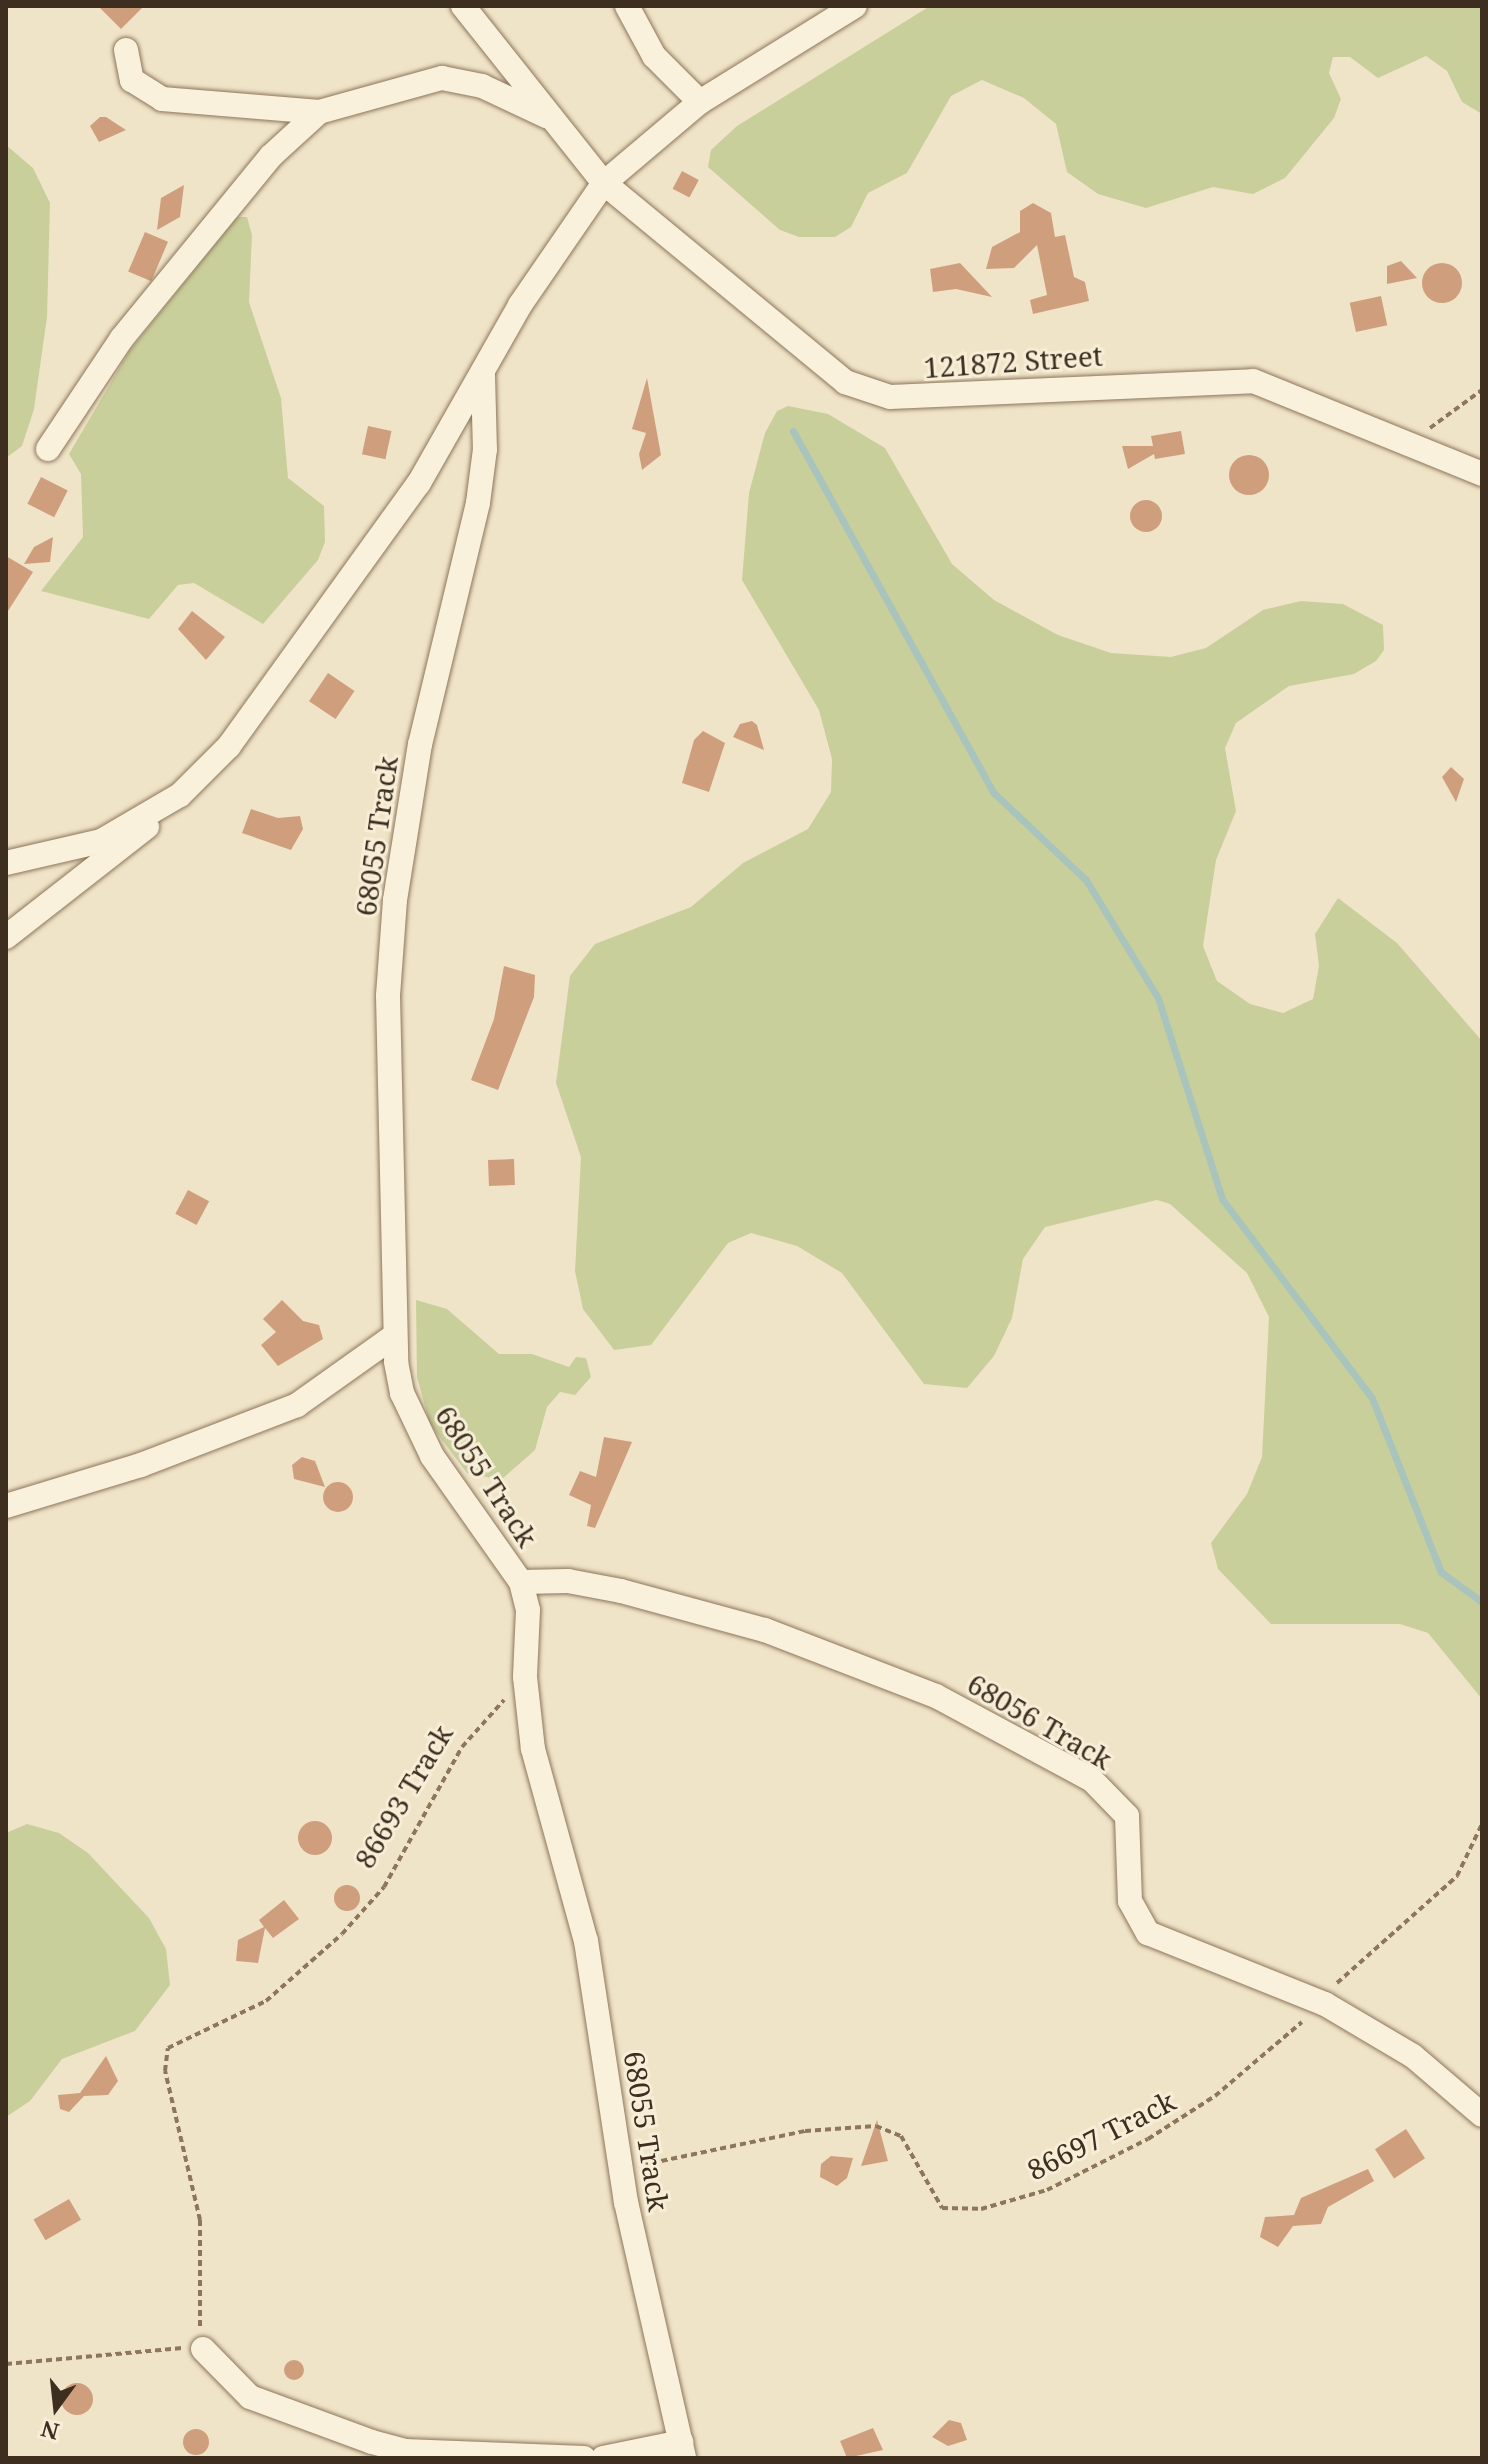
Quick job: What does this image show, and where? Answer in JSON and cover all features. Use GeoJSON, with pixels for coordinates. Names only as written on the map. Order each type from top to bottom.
{"type":"FeatureCollection","features":[{"type":"Feature","properties":{"kind":"street","name":"121872 Street"},"geometry":{"type":"LineString","coordinates":[[463,6],[548,117],[604,183],[814,358],[867,391],[923,397],[1253,381],[1482,474]]}},
{"type":"Feature","properties":{"kind":"street"},"geometry":{"type":"LineString","coordinates":[[627,6],[654,56],[700,102]]}},
{"type":"Feature","properties":{"kind":"street"},"geometry":{"type":"LineString","coordinates":[[6,937],[130,844],[229,746],[375,549],[483,375],[520,305],[604,183],[700,102],[855,6]]}},
{"type":"Feature","properties":{"kind":"street"},"geometry":{"type":"LineString","coordinates":[[126,50],[132,80],[162,99],[319,112],[442,78],[482,86],[548,117]]}},
{"type":"Feature","properties":{"kind":"street"},"geometry":{"type":"LineString","coordinates":[[48,449],[122,338],[271,156],[319,112]]}},
{"type":"Feature","properties":{"kind":"street","name":"68055 Track"},"geometry":{"type":"LineString","coordinates":[[483,375],[485,449],[478,503],[420,744],[395,900],[388,996],[394,1336],[402,1393],[415,1423],[521,1582],[528,1610],[525,1677],[533,1749],[586,1941],[620,2170],[683,2450]]}},
{"type":"Feature","properties":{"kind":"street"},"geometry":{"type":"LineString","coordinates":[[6,863],[101,841],[180,795]]}},
{"type":"Feature","properties":{"kind":"street"},"geometry":{"type":"LineString","coordinates":[[6,1506],[141,1465],[297,1405],[394,1336]]}},
{"type":"Feature","properties":{"kind":"street","name":"68056 Track"},"geometry":{"type":"LineString","coordinates":[[521,1582],[568,1581],[696,1607],[936,1696],[1092,1780],[1115,1801],[1131,1833],[1130,1901],[1148,1933],[1325,2004],[1413,2056],[1482,2115]]}},
{"type":"Feature","properties":{"kind":"street"},"geometry":{"type":"LineString","coordinates":[[203,2349],[250,2397],[372,2442],[405,2451],[584,2458]]}},
{"type":"Feature","properties":{"kind":"street"},"geometry":{"type":"LineString","coordinates":[[603,2458],[683,2450]]}},
{"type":"Feature","properties":{"kind":"path"},"geometry":{"type":"LineString","coordinates":[[1409,444],[1482,390]]}},
{"type":"Feature","properties":{"kind":"path","name":"86693 Track"},"geometry":{"type":"LineString","coordinates":[[203,2349],[200,2220],[165,2071],[168,2048],[266,2001],[342,1934],[384,1887],[462,1747],[525,1677]]}},
{"type":"Feature","properties":{"kind":"path"},"geometry":{"type":"LineString","coordinates":[[1325,2004],[1341,1976],[1457,1876],[1482,1824]]}},
{"type":"Feature","properties":{"kind":"path","name":"86697 Track"},"geometry":{"type":"LineString","coordinates":[[620,2170],[805,2131],[876,2126],[901,2136],[942,2208],[981,2209],[1047,2190],[1148,2139],[1215,2096],[1325,2004]]}},
{"type":"Feature","properties":{"kind":"path"},"geometry":{"type":"LineString","coordinates":[[6,2364],[42,2365],[148,2347],[203,2349]]}},
{"type":"Feature","properties":{"kind":"green space"},"geometry":{"type":"Polygon","coordinates":[[[930,6],[1482,6],[1482,114],[1462,102],[1447,71],[1426,56],[1378,78],[1350,57],[1333,57],[1329,73],[1341,99],[1334,118],[1285,178],[1253,194],[1213,187],[1146,208],[1098,194],[1067,172],[1056,124],[1024,98],[982,80],[951,96],[907,173],[868,193],[851,227],[835,237],[799,237],[780,230],[708,167],[711,150],[737,126],[930,6]]]}},
{"type":"Feature","properties":{"kind":"green space"},"geometry":{"type":"Polygon","coordinates":[[[6,145],[33,168],[50,203],[47,317],[34,409],[22,446],[6,458],[6,145]]]}},
{"type":"Feature","properties":{"kind":"green space"},"geometry":{"type":"Polygon","coordinates":[[[237,217],[247,217],[252,235],[249,302],[281,398],[288,478],[324,506],[325,542],[318,560],[263,624],[194,583],[178,585],[149,619],[41,591],[83,537],[81,474],[69,454],[130,350],[237,217]]]}},
{"type":"Feature","properties":{"kind":"green space"},"geometry":{"type":"Polygon","coordinates":[[[788,406],[828,414],[885,448],[952,564],[994,600],[1058,635],[1111,653],[1171,657],[1206,648],[1263,610],[1301,601],[1343,604],[1383,625],[1384,650],[1376,661],[1354,674],[1289,686],[1236,723],[1225,748],[1236,811],[1216,860],[1203,946],[1217,981],[1250,1004],[1283,1013],[1313,999],[1319,966],[1315,934],[1338,898],[1397,943],[1482,1041],[1482,1699],[1428,1633],[1400,1624],[1271,1624],[1218,1569],[1211,1543],[1247,1494],[1262,1457],[1269,1317],[1247,1273],[1170,1204],[1157,1200],[1045,1227],[1023,1259],[1012,1318],[994,1356],[967,1388],[924,1384],[842,1273],[797,1246],[751,1233],[728,1243],[651,1345],[614,1350],[583,1309],[575,1271],[581,1157],[556,1083],[570,976],[595,944],[691,907],[743,863],[808,829],[831,792],[832,759],[819,710],[742,580],[749,493],[765,433],[777,411],[788,406]]]}},
{"type":"Feature","properties":{"kind":"green space"},"geometry":{"type":"Polygon","coordinates":[[[416,1300],[447,1309],[499,1354],[532,1354],[569,1367],[576,1357],[586,1358],[591,1377],[575,1395],[560,1392],[547,1407],[535,1450],[501,1480],[467,1473],[430,1424],[417,1377],[416,1300]]]}},
{"type":"Feature","properties":{"kind":"green space"},"geometry":{"type":"Polygon","coordinates":[[[27,1824],[59,1833],[88,1853],[149,1918],[166,1949],[170,1985],[135,2031],[62,2059],[30,2101],[6,2117],[6,1833],[27,1824]]]}},
{"type":"Feature","properties":{"kind":"building"},"geometry":{"type":"Polygon","coordinates":[[[98,6],[144,6],[121,29],[98,6]]]}},
{"type":"Feature","properties":{"kind":"building"},"geometry":{"type":"Polygon","coordinates":[[[100,117],[106,117],[126,130],[99,142],[90,126],[100,117]]]}},
{"type":"Feature","properties":{"kind":"building"},"geometry":{"type":"Polygon","coordinates":[[[682,171],[699,180],[689,198],[673,189],[682,171]]]}},
{"type":"Feature","properties":{"kind":"building"},"geometry":{"type":"Polygon","coordinates":[[[184,185],[180,217],[157,230],[161,198],[184,185]]]}},
{"type":"Feature","properties":{"kind":"building"},"geometry":{"type":"Polygon","coordinates":[[[1033,203],[1051,213],[1055,237],[1065,235],[1074,277],[1085,282],[1089,301],[1033,314],[1030,300],[1047,295],[1037,245],[1014,268],[986,269],[992,247],[1020,232],[1020,211],[1033,203]]]}},
{"type":"Feature","properties":{"kind":"building"},"geometry":{"type":"Polygon","coordinates":[[[145,232],[168,242],[151,281],[128,272],[145,232]]]}},
{"type":"Feature","properties":{"kind":"building"},"geometry":{"type":"Polygon","coordinates":[[[1401,261],[1417,278],[1387,284],[1387,266],[1401,261]]]}},
{"type":"Feature","properties":{"kind":"building"},"geometry":{"type":"Polygon","coordinates":[[[960,263],[992,297],[956,289],[933,292],[930,269],[960,263]]]}},
{"type":"Feature","properties":{"kind":"building"},"geometry":{"type":"Polygon","coordinates":[[[1442,263],[1456,269],[1462,283],[1456,297],[1442,303],[1428,297],[1422,283],[1428,269],[1442,263]]]}},
{"type":"Feature","properties":{"kind":"building"},"geometry":{"type":"Polygon","coordinates":[[[1381,296],[1387,325],[1356,332],[1350,303],[1381,296]]]}},
{"type":"Feature","properties":{"kind":"building"},"geometry":{"type":"Polygon","coordinates":[[[647,378],[661,455],[642,470],[639,454],[646,433],[632,429],[647,378]]]}},
{"type":"Feature","properties":{"kind":"building"},"geometry":{"type":"Polygon","coordinates":[[[368,426],[391,431],[385,459],[362,454],[368,426]]]}},
{"type":"Feature","properties":{"kind":"building"},"geometry":{"type":"Polygon","coordinates":[[[1181,431],[1185,454],[1155,459],[1154,454],[1128,469],[1122,446],[1153,446],[1151,436],[1181,431]]]}},
{"type":"Feature","properties":{"kind":"building"},"geometry":{"type":"Polygon","coordinates":[[[1249,455],[1263,461],[1269,475],[1263,489],[1249,495],[1235,489],[1229,475],[1235,461],[1249,455]]]}},
{"type":"Feature","properties":{"kind":"building"},"geometry":{"type":"Polygon","coordinates":[[[41,477],[68,491],[54,517],[27,504],[41,477]]]}},
{"type":"Feature","properties":{"kind":"building"},"geometry":{"type":"Polygon","coordinates":[[[1146,500],[1158,504],[1162,516],[1158,528],[1146,532],[1134,528],[1130,516],[1134,504],[1146,500]]]}},
{"type":"Feature","properties":{"kind":"building"},"geometry":{"type":"Polygon","coordinates":[[[53,537],[50,562],[24,564],[34,547],[53,537]]]}},
{"type":"Feature","properties":{"kind":"building"},"geometry":{"type":"Polygon","coordinates":[[[6,556],[33,572],[6,614],[6,556]]]}},
{"type":"Feature","properties":{"kind":"building"},"geometry":{"type":"Polygon","coordinates":[[[192,611],[225,637],[206,660],[178,629],[192,611]]]}},
{"type":"Feature","properties":{"kind":"building"},"geometry":{"type":"Polygon","coordinates":[[[328,673],[355,691],[336,719],[309,701],[328,673]]]}},
{"type":"Feature","properties":{"kind":"building"},"geometry":{"type":"Polygon","coordinates":[[[752,721],[757,725],[764,750],[733,737],[740,724],[752,721]]]}},
{"type":"Feature","properties":{"kind":"building"},"geometry":{"type":"Polygon","coordinates":[[[703,731],[725,743],[709,792],[682,783],[694,740],[703,731]]]}},
{"type":"Feature","properties":{"kind":"building"},"geometry":{"type":"Polygon","coordinates":[[[1451,767],[1464,779],[1456,802],[1442,777],[1451,767]]]}},
{"type":"Feature","properties":{"kind":"building"},"geometry":{"type":"Polygon","coordinates":[[[251,809],[278,818],[300,816],[303,829],[291,850],[242,833],[251,809]]]}},
{"type":"Feature","properties":{"kind":"building"},"geometry":{"type":"Polygon","coordinates":[[[504,966],[535,975],[534,997],[498,1090],[471,1080],[494,1019],[504,966]]]}},
{"type":"Feature","properties":{"kind":"building"},"geometry":{"type":"Polygon","coordinates":[[[514,1159],[515,1185],[489,1186],[488,1160],[514,1159]]]}},
{"type":"Feature","properties":{"kind":"building"},"geometry":{"type":"Polygon","coordinates":[[[188,1190],[209,1201],[197,1225],[175,1214],[188,1190]]]}},
{"type":"Feature","properties":{"kind":"building"},"geometry":{"type":"Polygon","coordinates":[[[282,1300],[303,1321],[319,1325],[323,1339],[278,1366],[261,1345],[276,1332],[263,1319],[282,1300]]]}},
{"type":"Feature","properties":{"kind":"building"},"geometry":{"type":"Polygon","coordinates":[[[604,1437],[632,1442],[595,1528],[587,1526],[591,1505],[569,1495],[580,1471],[596,1477],[604,1437]]]}},
{"type":"Feature","properties":{"kind":"building"},"geometry":{"type":"Polygon","coordinates":[[[302,1457],[315,1461],[325,1487],[294,1479],[292,1465],[302,1457]]]}},
{"type":"Feature","properties":{"kind":"building"},"geometry":{"type":"Polygon","coordinates":[[[338,1482],[349,1486],[353,1497],[349,1508],[338,1512],[327,1508],[323,1497],[327,1486],[338,1482]]]}},
{"type":"Feature","properties":{"kind":"building"},"geometry":{"type":"Polygon","coordinates":[[[315,1821],[327,1826],[332,1838],[327,1850],[315,1855],[303,1850],[298,1838],[303,1826],[315,1821]]]}},
{"type":"Feature","properties":{"kind":"building"},"geometry":{"type":"Polygon","coordinates":[[[347,1885],[357,1888],[360,1898],[357,1908],[347,1911],[337,1908],[334,1898],[337,1888],[347,1885]]]}},
{"type":"Feature","properties":{"kind":"building"},"geometry":{"type":"Polygon","coordinates":[[[284,1900],[299,1919],[273,1938],[265,1928],[258,1963],[236,1961],[238,1940],[264,1927],[259,1920],[284,1900]]]}},
{"type":"Feature","properties":{"kind":"building"},"geometry":{"type":"Polygon","coordinates":[[[106,2056],[118,2081],[108,2095],[84,2096],[69,2112],[60,2109],[58,2095],[80,2093],[106,2056]]]}},
{"type":"Feature","properties":{"kind":"building"},"geometry":{"type":"Polygon","coordinates":[[[877,2120],[888,2161],[861,2166],[877,2120]]]}},
{"type":"Feature","properties":{"kind":"building"},"geometry":{"type":"Polygon","coordinates":[[[1406,2129],[1425,2158],[1394,2179],[1375,2149],[1406,2129]]]}},
{"type":"Feature","properties":{"kind":"building"},"geometry":{"type":"Polygon","coordinates":[[[831,2156],[853,2158],[847,2178],[837,2186],[820,2177],[821,2164],[831,2156]]]}},
{"type":"Feature","properties":{"kind":"building"},"geometry":{"type":"Polygon","coordinates":[[[1368,2169],[1374,2181],[1328,2207],[1321,2224],[1293,2226],[1278,2247],[1260,2237],[1265,2217],[1294,2215],[1301,2198],[1368,2169]]]}},
{"type":"Feature","properties":{"kind":"building"},"geometry":{"type":"Polygon","coordinates":[[[69,2199],[81,2220],[45,2240],[33,2220],[69,2199]]]}},
{"type":"Feature","properties":{"kind":"building"},"geometry":{"type":"Polygon","coordinates":[[[290,2360],[298,2360],[304,2370],[298,2380],[290,2380],[284,2374],[284,2366],[290,2360]]]}},
{"type":"Feature","properties":{"kind":"building"},"geometry":{"type":"Polygon","coordinates":[[[77,2383],[89,2387],[93,2399],[89,2411],[77,2415],[65,2411],[61,2399],[65,2387],[77,2383]]]}},
{"type":"Feature","properties":{"kind":"building"},"geometry":{"type":"Polygon","coordinates":[[[949,2420],[961,2423],[967,2440],[948,2446],[932,2437],[949,2420]]]}},
{"type":"Feature","properties":{"kind":"building"},"geometry":{"type":"Polygon","coordinates":[[[873,2428],[883,2450],[847,2458],[840,2441],[873,2428]]]}},
{"type":"Feature","properties":{"kind":"building"},"geometry":{"type":"Polygon","coordinates":[[[196,2429],[205,2433],[209,2442],[205,2451],[196,2455],[187,2451],[183,2442],[187,2433],[196,2429]]]}},
{"type":"Feature","properties":{"kind":"waterway"},"geometry":{"type":"LineString","coordinates":[[793,431],[994,793],[1086,880],[1158,998],[1222,1199],[1372,1398],[1441,1572],[1482,1602]]}}]}
